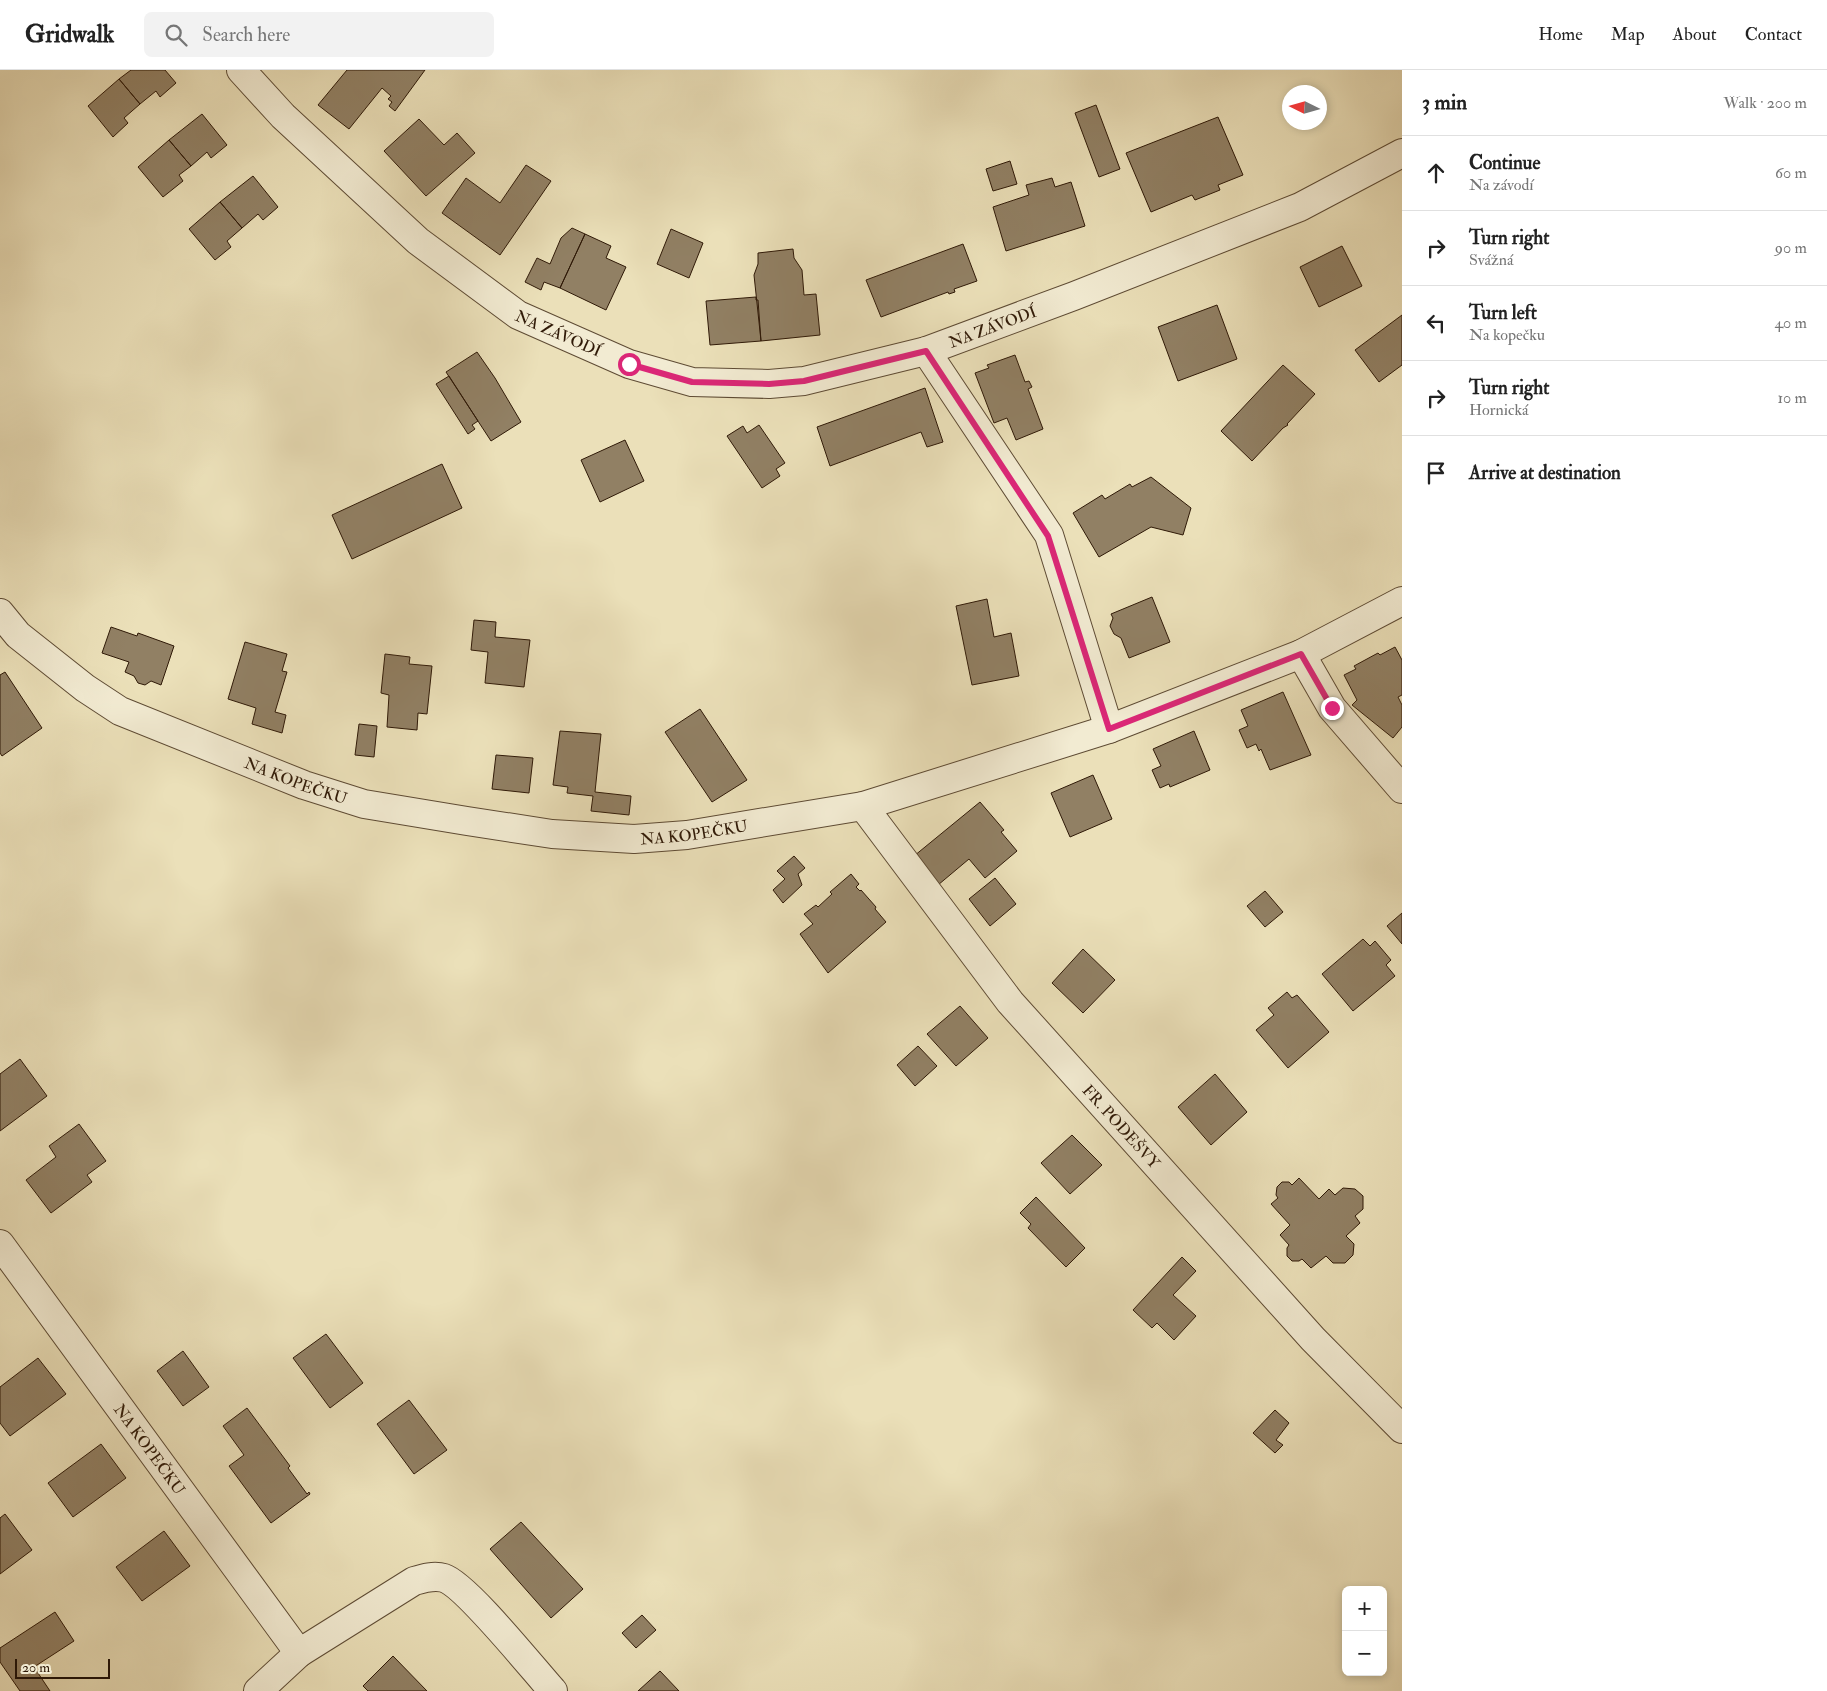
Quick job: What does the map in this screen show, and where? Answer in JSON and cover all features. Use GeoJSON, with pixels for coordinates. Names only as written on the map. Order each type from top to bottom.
{"type":"FeatureCollection","features":[{"type":"Feature","properties":{"kind":"street","name":"NA ZÁVODÍ"},"geometry":{"type":"LineString","coordinates":[[240,70],[283,116],[418,241],[518,315],[629,364],[692,382],[769,384],[804,381],[926,351],[1074,296],[1300,207],[1402,153]]}},
{"type":"Feature","properties":{"kind":"street"},"geometry":{"type":"LineString","coordinates":[[926,351],[1048,536],[1109,729]]}},
{"type":"Feature","properties":{"kind":"street","name":"NA KOPEČKU"},"geometry":{"type":"LineString","coordinates":[[0,613],[18,635],[85,688],[120,711],[304,785],[364,804],[552,834],[634,839],[687,835],[863,806],[1109,729],[1301,654],[1402,601]]}},
{"type":"Feature","properties":{"kind":"street"},"geometry":{"type":"LineString","coordinates":[[1301,654],[1332,708],[1402,789]]}},
{"type":"Feature","properties":{"kind":"street","name":"FR. PODEŠVY"},"geometry":{"type":"LineString","coordinates":[[863,806],[1010,1002],[1313,1339],[1402,1430]]}},
{"type":"Feature","properties":{"kind":"street","name":"NA KOPEČKU"},"geometry":{"type":"LineString","coordinates":[[0,1244],[299,1653]]}},
{"type":"Feature","properties":{"kind":"street"},"geometry":{"type":"LineString","coordinates":[[258,1691],[299,1653],[414,1582],[432,1577],[444,1578],[452,1582],[475,1603],[553,1691]]}},
{"type":"Feature","properties":{"kind":"building"},"geometry":{"type":"Polygon","coordinates":[[[131,70],[165,70],[176,83],[160,97],[156,91],[140,104],[119,79],[131,70]]]}},
{"type":"Feature","properties":{"kind":"building"},"geometry":{"type":"Polygon","coordinates":[[[347,70],[425,70],[395,111],[389,106],[392,102],[388,99],[391,96],[382,88],[349,129],[318,105],[347,70]]]}},
{"type":"Feature","properties":{"kind":"building"},"geometry":{"type":"Polygon","coordinates":[[[119,79],[140,104],[124,118],[128,123],[113,137],[88,106],[119,79]]]}},
{"type":"Feature","properties":{"kind":"building"},"geometry":{"type":"Polygon","coordinates":[[[1096,105],[1120,169],[1099,177],[1075,113],[1096,105]]]}},
{"type":"Feature","properties":{"kind":"building"},"geometry":{"type":"Polygon","coordinates":[[[202,114],[227,145],[211,158],[207,152],[191,166],[169,140],[202,114]]]}},
{"type":"Feature","properties":{"kind":"building"},"geometry":{"type":"Polygon","coordinates":[[[1218,117],[1243,175],[1218,185],[1220,190],[1195,200],[1192,195],[1151,212],[1126,153],[1218,117]]]}},
{"type":"Feature","properties":{"kind":"building"},"geometry":{"type":"Polygon","coordinates":[[[419,119],[444,145],[457,133],[475,153],[426,196],[384,151],[419,119]]]}},
{"type":"Feature","properties":{"kind":"building"},"geometry":{"type":"Polygon","coordinates":[[[169,140],[191,166],[179,175],[183,181],[163,197],[138,167],[169,140]]]}},
{"type":"Feature","properties":{"kind":"building"},"geometry":{"type":"Polygon","coordinates":[[[1010,161],[1017,184],[993,191],[986,169],[1010,161]]]}},
{"type":"Feature","properties":{"kind":"building"},"geometry":{"type":"Polygon","coordinates":[[[526,165],[551,181],[500,255],[442,213],[466,178],[500,203],[526,165]]]}},
{"type":"Feature","properties":{"kind":"building"},"geometry":{"type":"Polygon","coordinates":[[[253,176],[278,207],[263,220],[258,214],[242,228],[220,202],[253,176]]]}},
{"type":"Feature","properties":{"kind":"building"},"geometry":{"type":"Polygon","coordinates":[[[1052,178],[1055,187],[1071,182],[1085,226],[1006,251],[993,207],[1029,195],[1026,185],[1052,178]]]}},
{"type":"Feature","properties":{"kind":"building"},"geometry":{"type":"Polygon","coordinates":[[[220,202],[242,228],[227,241],[231,247],[215,260],[189,229],[220,202]]]}},
{"type":"Feature","properties":{"kind":"building"},"geometry":{"type":"Polygon","coordinates":[[[572,228],[585,234],[560,288],[544,282],[541,290],[525,282],[537,258],[550,264],[561,238],[572,228]]]}},
{"type":"Feature","properties":{"kind":"building"},"geometry":{"type":"Polygon","coordinates":[[[671,229],[703,243],[689,278],[657,264],[671,229]]]}},
{"type":"Feature","properties":{"kind":"building"},"geometry":{"type":"Polygon","coordinates":[[[585,234],[611,246],[606,258],[626,267],[606,310],[560,288],[585,234]]]}},
{"type":"Feature","properties":{"kind":"building"},"geometry":{"type":"Polygon","coordinates":[[[963,244],[977,281],[954,289],[955,292],[949,294],[948,292],[881,317],[866,280],[963,244]]]}},
{"type":"Feature","properties":{"kind":"building"},"geometry":{"type":"Polygon","coordinates":[[[1342,246],[1362,286],[1319,307],[1300,267],[1342,246]]]}},
{"type":"Feature","properties":{"kind":"building"},"geometry":{"type":"Polygon","coordinates":[[[793,249],[794,258],[802,270],[804,295],[816,294],[820,335],[761,341],[754,275],[758,264],[758,253],[793,249]]]}},
{"type":"Feature","properties":{"kind":"building"},"geometry":{"type":"Polygon","coordinates":[[[756,297],[756,300],[758,300],[761,341],[710,345],[706,301],[756,297]]]}},
{"type":"Feature","properties":{"kind":"building"},"geometry":{"type":"Polygon","coordinates":[[[1217,305],[1237,359],[1178,381],[1158,327],[1217,305]]]}},
{"type":"Feature","properties":{"kind":"building"},"geometry":{"type":"Polygon","coordinates":[[[1402,315],[1402,365],[1379,382],[1355,350],[1402,315]]]}},
{"type":"Feature","properties":{"kind":"building"},"geometry":{"type":"Polygon","coordinates":[[[477,352],[521,422],[491,441],[446,372],[477,352]]]}},
{"type":"Feature","properties":{"kind":"building"},"geometry":{"type":"Polygon","coordinates":[[[1015,355],[1025,382],[1029,381],[1032,387],[1028,389],[1043,429],[1016,440],[1007,418],[994,423],[975,373],[989,368],[987,365],[1015,355]]]}},
{"type":"Feature","properties":{"kind":"building"},"geometry":{"type":"Polygon","coordinates":[[[1283,365],[1315,394],[1288,425],[1252,461],[1221,431],[1283,365]]]}},
{"type":"Feature","properties":{"kind":"building"},"geometry":{"type":"Polygon","coordinates":[[[449,376],[478,421],[472,425],[475,429],[468,434],[436,384],[449,376]]]}},
{"type":"Feature","properties":{"kind":"building"},"geometry":{"type":"Polygon","coordinates":[[[925,388],[943,442],[927,447],[921,432],[830,466],[817,427],[925,388]]]}},
{"type":"Feature","properties":{"kind":"building"},"geometry":{"type":"Polygon","coordinates":[[[759,425],[785,463],[776,469],[780,476],[762,488],[727,436],[743,426],[747,433],[759,425]]]}},
{"type":"Feature","properties":{"kind":"building"},"geometry":{"type":"Polygon","coordinates":[[[625,440],[644,481],[600,502],[581,460],[625,440]]]}},
{"type":"Feature","properties":{"kind":"building"},"geometry":{"type":"Polygon","coordinates":[[[442,464],[462,508],[352,559],[332,515],[442,464]]]}},
{"type":"Feature","properties":{"kind":"building"},"geometry":{"type":"Polygon","coordinates":[[[1151,477],[1191,508],[1183,535],[1151,527],[1099,557],[1073,513],[1102,495],[1105,499],[1130,484],[1132,487],[1151,477]]]}},
{"type":"Feature","properties":{"kind":"building"},"geometry":{"type":"Polygon","coordinates":[[[1152,597],[1170,642],[1129,658],[1121,638],[1114,634],[1110,626],[1113,618],[1111,614],[1152,597]]]}},
{"type":"Feature","properties":{"kind":"building"},"geometry":{"type":"Polygon","coordinates":[[[987,599],[994,637],[1011,633],[1019,676],[972,685],[956,606],[987,599]]]}},
{"type":"Feature","properties":{"kind":"building"},"geometry":{"type":"Polygon","coordinates":[[[474,620],[496,622],[495,637],[530,640],[524,687],[485,683],[488,652],[471,650],[474,620]]]}},
{"type":"Feature","properties":{"kind":"building"},"geometry":{"type":"Polygon","coordinates":[[[111,627],[137,636],[138,633],[174,646],[161,685],[151,681],[145,685],[138,683],[134,676],[125,672],[129,662],[102,653],[111,627]]]}},
{"type":"Feature","properties":{"kind":"building"},"geometry":{"type":"Polygon","coordinates":[[[245,642],[287,654],[282,671],[287,672],[275,712],[286,715],[282,733],[252,724],[256,708],[228,699],[245,642]]]}},
{"type":"Feature","properties":{"kind":"building"},"geometry":{"type":"Polygon","coordinates":[[[1395,647],[1402,660],[1402,695],[1398,697],[1402,705],[1402,727],[1393,738],[1352,705],[1357,700],[1344,675],[1356,669],[1354,666],[1378,653],[1380,655],[1395,647]]]}},
{"type":"Feature","properties":{"kind":"building"},"geometry":{"type":"Polygon","coordinates":[[[385,654],[410,657],[409,664],[432,666],[427,714],[418,713],[417,730],[387,727],[389,695],[381,693],[385,654]]]}},
{"type":"Feature","properties":{"kind":"building"},"geometry":{"type":"Polygon","coordinates":[[[5,672],[42,728],[2,756],[0,753],[0,675],[5,672]]]}},
{"type":"Feature","properties":{"kind":"building"},"geometry":{"type":"Polygon","coordinates":[[[1283,692],[1311,755],[1270,770],[1261,749],[1259,751],[1256,744],[1247,748],[1239,730],[1248,726],[1241,710],[1283,692]]]}},
{"type":"Feature","properties":{"kind":"building"},"geometry":{"type":"Polygon","coordinates":[[[700,709],[747,780],[712,802],[665,732],[700,709]]]}},
{"type":"Feature","properties":{"kind":"building"},"geometry":{"type":"Polygon","coordinates":[[[359,724],[377,726],[374,757],[355,755],[359,724]]]}},
{"type":"Feature","properties":{"kind":"building"},"geometry":{"type":"Polygon","coordinates":[[[560,731],[601,734],[595,792],[631,796],[629,815],[591,811],[593,796],[567,793],[568,787],[553,785],[560,731]]]}},
{"type":"Feature","properties":{"kind":"building"},"geometry":{"type":"Polygon","coordinates":[[[1194,731],[1210,770],[1170,787],[1169,784],[1160,788],[1152,770],[1161,766],[1153,749],[1194,731]]]}},
{"type":"Feature","properties":{"kind":"building"},"geometry":{"type":"Polygon","coordinates":[[[496,755],[533,758],[529,793],[492,789],[496,755]]]}},
{"type":"Feature","properties":{"kind":"building"},"geometry":{"type":"Polygon","coordinates":[[[1093,775],[1112,819],[1070,837],[1051,793],[1093,775]]]}},
{"type":"Feature","properties":{"kind":"building"},"geometry":{"type":"Polygon","coordinates":[[[980,802],[1004,830],[1001,832],[1017,851],[985,878],[969,859],[938,885],[914,856],[980,802]]]}},
{"type":"Feature","properties":{"kind":"building"},"geometry":{"type":"Polygon","coordinates":[[[794,856],[805,868],[798,874],[802,885],[783,903],[773,890],[785,879],[777,871],[794,856]]]}},
{"type":"Feature","properties":{"kind":"building"},"geometry":{"type":"Polygon","coordinates":[[[851,874],[859,884],[856,887],[876,907],[875,909],[886,922],[828,973],[800,934],[813,924],[804,914],[816,905],[818,907],[832,894],[830,892],[851,874]]]}},
{"type":"Feature","properties":{"kind":"building"},"geometry":{"type":"Polygon","coordinates":[[[995,878],[1016,904],[990,926],[969,899],[995,878]]]}},
{"type":"Feature","properties":{"kind":"building"},"geometry":{"type":"Polygon","coordinates":[[[1265,891],[1283,912],[1265,927],[1247,906],[1265,891]]]}},
{"type":"Feature","properties":{"kind":"building"},"geometry":{"type":"Polygon","coordinates":[[[1402,913],[1402,944],[1387,926],[1402,913]]]}},
{"type":"Feature","properties":{"kind":"building"},"geometry":{"type":"Polygon","coordinates":[[[1363,939],[1370,946],[1375,941],[1391,960],[1386,965],[1395,976],[1353,1011],[1322,974],[1363,939]]]}},
{"type":"Feature","properties":{"kind":"building"},"geometry":{"type":"Polygon","coordinates":[[[1083,949],[1115,980],[1083,1013],[1052,983],[1083,949]]]}},
{"type":"Feature","properties":{"kind":"building"},"geometry":{"type":"Polygon","coordinates":[[[1287,992],[1292,998],[1297,995],[1329,1032],[1288,1068],[1256,1030],[1274,1015],[1268,1008],[1287,992]]]}},
{"type":"Feature","properties":{"kind":"building"},"geometry":{"type":"Polygon","coordinates":[[[960,1006],[988,1038],[956,1066],[927,1034],[960,1006]]]}},
{"type":"Feature","properties":{"kind":"building"},"geometry":{"type":"Polygon","coordinates":[[[918,1046],[937,1066],[915,1086],[897,1065],[918,1046]]]}},
{"type":"Feature","properties":{"kind":"building"},"geometry":{"type":"Polygon","coordinates":[[[20,1059],[47,1096],[0,1131],[0,1074],[20,1059]]]}},
{"type":"Feature","properties":{"kind":"building"},"geometry":{"type":"Polygon","coordinates":[[[1215,1074],[1247,1112],[1211,1145],[1178,1107],[1215,1074]]]}},
{"type":"Feature","properties":{"kind":"building"},"geometry":{"type":"Polygon","coordinates":[[[79,1124],[106,1161],[87,1175],[92,1182],[51,1213],[26,1180],[56,1157],[49,1146],[79,1124]]]}},
{"type":"Feature","properties":{"kind":"building"},"geometry":{"type":"Polygon","coordinates":[[[1072,1135],[1102,1165],[1070,1194],[1041,1163],[1072,1135]]]}},
{"type":"Feature","properties":{"kind":"building"},"geometry":{"type":"Polygon","coordinates":[[[1299,1178],[1319,1199],[1329,1189],[1335,1195],[1343,1188],[1355,1189],[1363,1196],[1363,1209],[1355,1216],[1360,1223],[1346,1236],[1354,1244],[1353,1255],[1345,1263],[1333,1263],[1326,1256],[1311,1268],[1302,1259],[1292,1261],[1287,1256],[1289,1245],[1280,1235],[1290,1225],[1271,1204],[1278,1198],[1276,1195],[1277,1187],[1282,1182],[1289,1182],[1292,1185],[1299,1178]]]}},
{"type":"Feature","properties":{"kind":"building"},"geometry":{"type":"Polygon","coordinates":[[[1036,1197],[1085,1248],[1066,1267],[1028,1228],[1031,1224],[1020,1213],[1036,1197]]]}},
{"type":"Feature","properties":{"kind":"building"},"geometry":{"type":"Polygon","coordinates":[[[1182,1257],[1196,1271],[1173,1295],[1196,1316],[1174,1340],[1157,1323],[1152,1328],[1133,1310],[1182,1257]]]}},
{"type":"Feature","properties":{"kind":"building"},"geometry":{"type":"Polygon","coordinates":[[[326,1334],[363,1383],[330,1408],[293,1358],[326,1334]]]}},
{"type":"Feature","properties":{"kind":"building"},"geometry":{"type":"Polygon","coordinates":[[[183,1351],[209,1387],[183,1406],[157,1371],[183,1351]]]}},
{"type":"Feature","properties":{"kind":"building"},"geometry":{"type":"Polygon","coordinates":[[[38,1358],[66,1394],[10,1436],[0,1423],[0,1387],[38,1358]]]}},
{"type":"Feature","properties":{"kind":"building"},"geometry":{"type":"Polygon","coordinates":[[[409,1400],[447,1450],[414,1474],[377,1424],[409,1400]]]}},
{"type":"Feature","properties":{"kind":"building"},"geometry":{"type":"Polygon","coordinates":[[[247,1408],[290,1466],[288,1468],[307,1494],[309,1492],[310,1494],[271,1523],[229,1466],[244,1455],[223,1426],[247,1408]]]}},
{"type":"Feature","properties":{"kind":"building"},"geometry":{"type":"Polygon","coordinates":[[[1275,1410],[1289,1423],[1276,1440],[1283,1445],[1275,1453],[1253,1433],[1275,1410]]]}},
{"type":"Feature","properties":{"kind":"building"},"geometry":{"type":"Polygon","coordinates":[[[101,1444],[126,1478],[73,1517],[48,1483],[101,1444]]]}},
{"type":"Feature","properties":{"kind":"building"},"geometry":{"type":"Polygon","coordinates":[[[5,1514],[32,1550],[0,1574],[0,1518],[5,1514]]]}},
{"type":"Feature","properties":{"kind":"building"},"geometry":{"type":"Polygon","coordinates":[[[521,1522],[583,1589],[551,1618],[490,1549],[521,1522]]]}},
{"type":"Feature","properties":{"kind":"building"},"geometry":{"type":"Polygon","coordinates":[[[164,1531],[190,1566],[142,1601],[116,1567],[164,1531]]]}},
{"type":"Feature","properties":{"kind":"building"},"geometry":{"type":"Polygon","coordinates":[[[55,1612],[74,1641],[34,1667],[50,1691],[20,1691],[0,1662],[0,1648],[55,1612]]]}},
{"type":"Feature","properties":{"kind":"building"},"geometry":{"type":"Polygon","coordinates":[[[642,1615],[656,1630],[636,1648],[622,1633],[642,1615]]]}},
{"type":"Feature","properties":{"kind":"building"},"geometry":{"type":"Polygon","coordinates":[[[393,1656],[427,1691],[368,1691],[363,1686],[393,1656]]]}},
{"type":"Feature","properties":{"kind":"building"},"geometry":{"type":"Polygon","coordinates":[[[660,1671],[679,1691],[638,1691],[660,1671]]]}},
{"type":"Feature","properties":{"kind":"route"},"geometry":{"type":"LineString","coordinates":[[629,364],[692,382],[769,384],[804,381],[926,351],[1048,536],[1109,729],[1301,654],[1332,708]]}}]}
